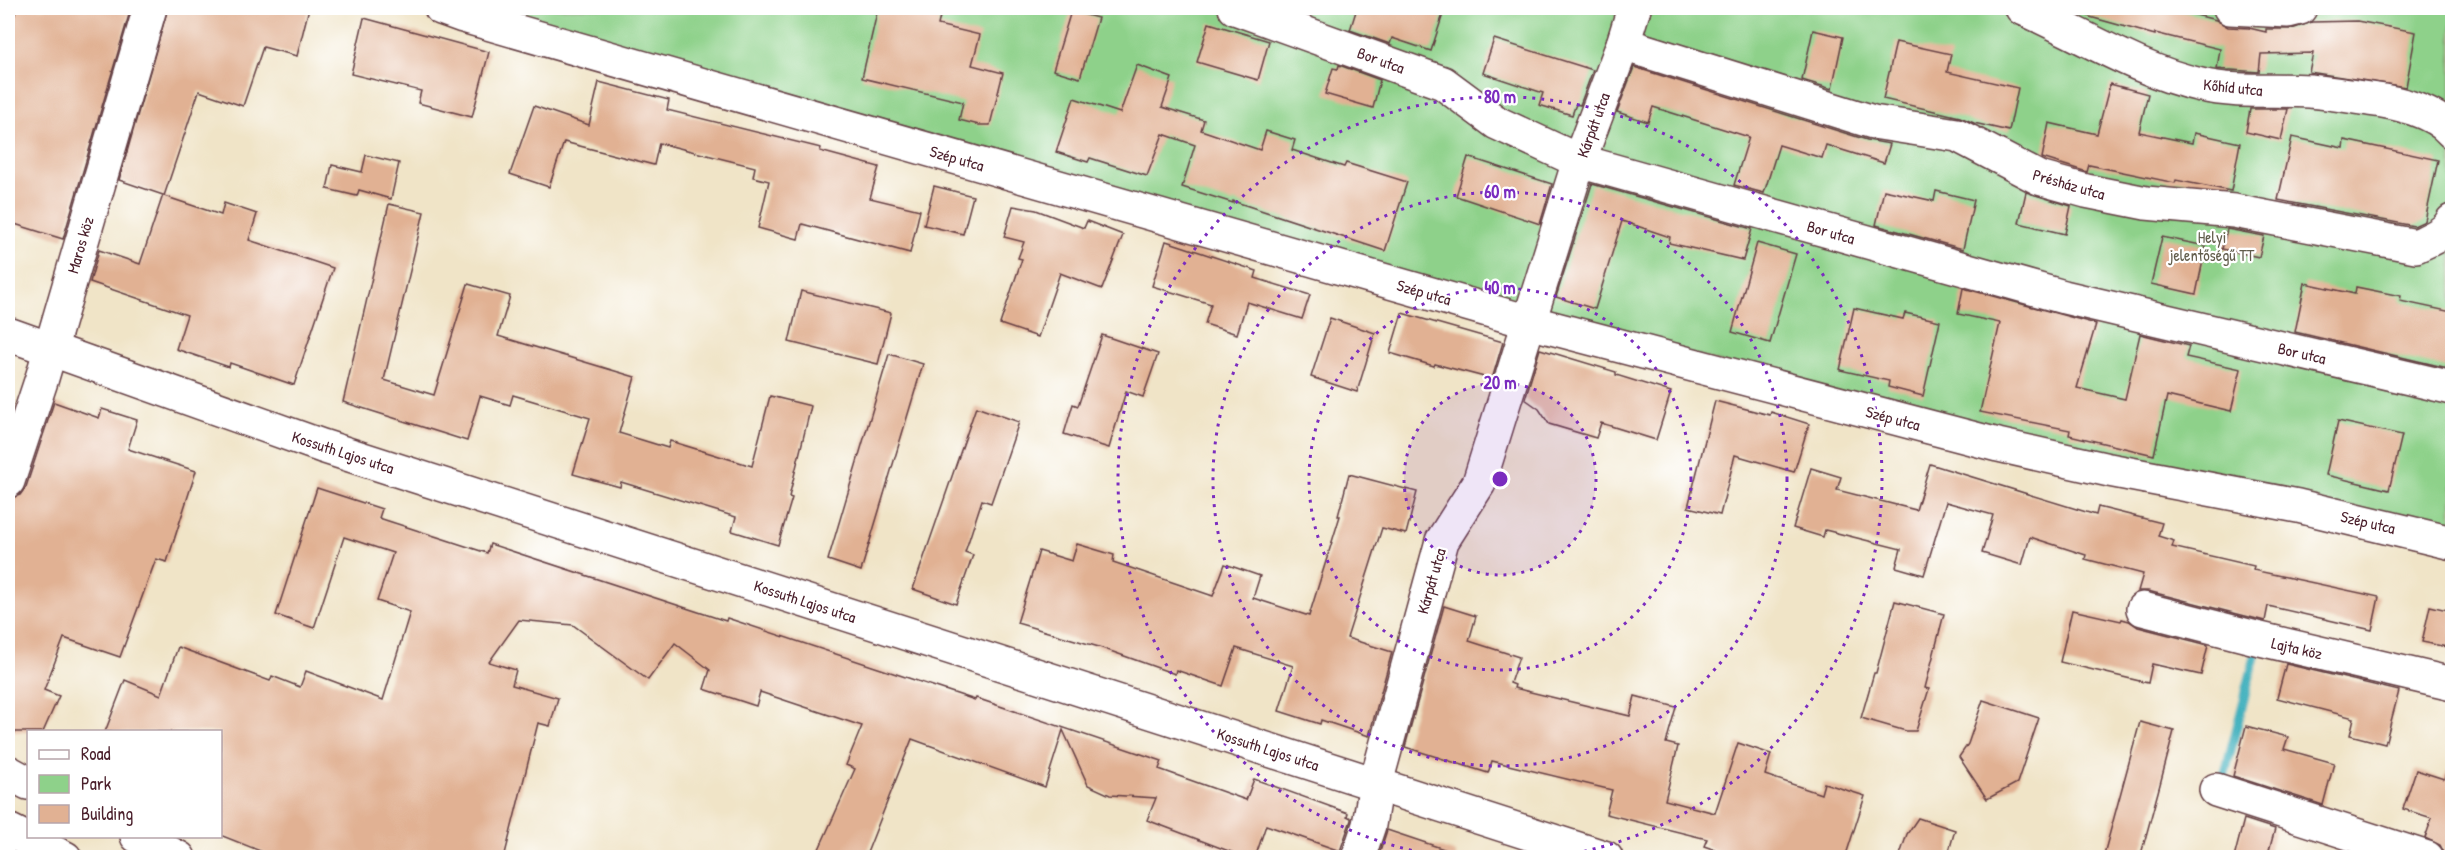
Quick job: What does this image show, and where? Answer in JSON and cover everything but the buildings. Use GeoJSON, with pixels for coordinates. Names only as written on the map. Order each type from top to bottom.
{"type":"FeatureCollection","features":[{"type":"Feature","properties":{"kind":"street","name":"Maros köz"},"geometry":{"type":"LineString","coordinates":[[8,481],[42,378],[150,8]]}},
{"type":"Feature","properties":{"kind":"street","name":"Szép utca"},"geometry":{"type":"LineString","coordinates":[[441,8],[474,20],[1529,322],[1998,445],[2109,470],[2298,506],[2452,543]]}},
{"type":"Feature","properties":{"kind":"street","name":"Bor utca"},"geometry":{"type":"LineString","coordinates":[[1235,8],[1443,83],[1497,123],[1579,162],[2064,297],[2452,388]]}},
{"type":"Feature","properties":{"kind":"street","name":"Kárpát utca"},"geometry":{"type":"LineString","coordinates":[[1358,858],[1369,825],[1376,783],[1442,541],[1479,483],[1579,162],[1634,8]]}},
{"type":"Feature","properties":{"kind":"street","name":"Kőhíd utca"},"geometry":{"type":"LineString","coordinates":[[2022,8],[2090,39],[2129,61],[2202,86],[2312,91],[2380,100],[2422,113],[2446,125],[2452,132]]}},
{"type":"Feature","properties":{"kind":"street"},"geometry":{"type":"LineString","coordinates":[[2230,8],[2288,11],[2300,8]]}},
{"type":"Feature","properties":{"kind":"street","name":"Présház utca"},"geometry":{"type":"LineString","coordinates":[[1623,44],[1873,122],[1957,135],[2039,178],[2086,191],[2182,208],[2234,211],[2416,246],[2433,238],[2452,222]]}},
{"type":"Feature","properties":{"kind":"street","name":"Kossuth Lajos utca"},"geometry":{"type":"LineString","coordinates":[[8,334],[49,351],[322,446],[1606,858]]}},
{"type":"Feature","properties":{"kind":"street","name":"Lajta köz"},"geometry":{"type":"LineString","coordinates":[[2143,609],[2263,640],[2452,684]]}},
{"type":"Feature","properties":{"kind":"street"},"geometry":{"type":"LineString","coordinates":[[8,772],[27,782]]}},
{"type":"Feature","properties":{"kind":"street"},"geometry":{"type":"LineString","coordinates":[[2216,790],[2427,858]]}},
{"type":"Feature","properties":{"kind":"street"},"geometry":{"type":"LineString","coordinates":[[8,830],[65,858]]}},
{"type":"Feature","properties":{"kind":"street"},"geometry":{"type":"LineString","coordinates":[[139,838],[179,858]]}},
{"type":"Feature","properties":{"kind":"green space","name":"Helyi jelentőségű TT"},"geometry":{"type":"Polygon","coordinates":[[[441,8],[2452,8],[2452,543],[2109,470],[441,8]]]}},
{"type":"Feature","properties":{"kind":"waterway"},"geometry":{"type":"LineString","coordinates":[[2222,785],[2258,645]]}}]}
